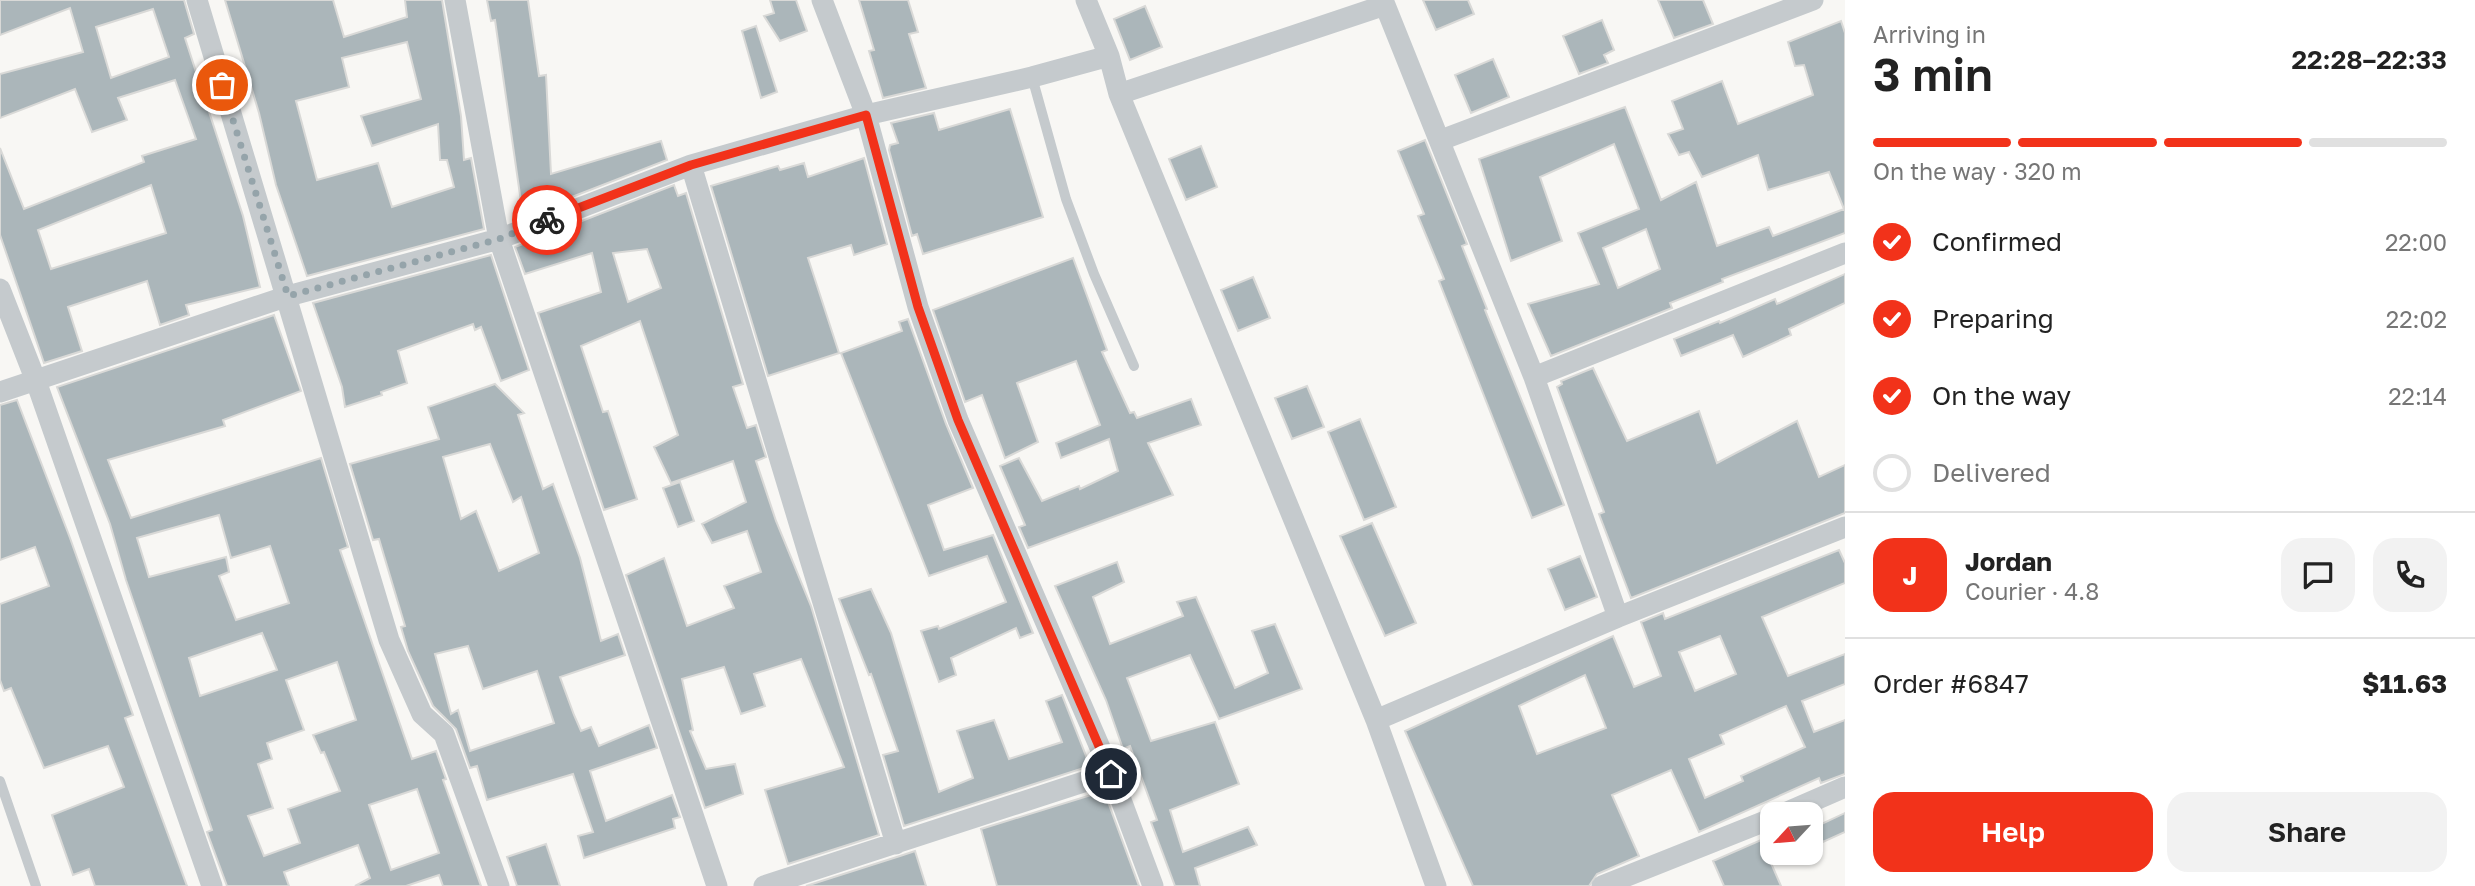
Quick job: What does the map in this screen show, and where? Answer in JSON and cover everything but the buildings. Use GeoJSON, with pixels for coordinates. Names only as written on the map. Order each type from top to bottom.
{"type":"FeatureCollection","features":[{"type":"Feature","properties":{"kind":"street"},"geometry":{"type":"LineString","coordinates":[[197,0],[288,296],[389,640],[422,714],[444,734],[499,886]]}},
{"type":"Feature","properties":{"kind":"street"},"geometry":{"type":"LineString","coordinates":[[455,0],[499,239],[718,886]]}},
{"type":"Feature","properties":{"kind":"street"},"geometry":{"type":"LineString","coordinates":[[822,0],[866,115],[918,307],[958,420],[1111,774],[1153,886]]}},
{"type":"Feature","properties":{"kind":"street"},"geometry":{"type":"LineString","coordinates":[[1086,0],[1109,56],[1119,94],[1376,720],[1436,886]]}},
{"type":"Feature","properties":{"kind":"street"},"geometry":{"type":"LineString","coordinates":[[1441,140],[1813,0]]}},
{"type":"Feature","properties":{"kind":"street"},"geometry":{"type":"LineString","coordinates":[[1119,94],[1384,3],[1534,377],[1618,617]]}},
{"type":"Feature","properties":{"kind":"street"},"geometry":{"type":"LineString","coordinates":[[0,392],[288,296],[499,239],[691,165],[866,115],[1032,77],[1109,56]]}},
{"type":"Feature","properties":{"kind":"street"},"geometry":{"type":"LineString","coordinates":[[691,165],[896,844]]}},
{"type":"Feature","properties":{"kind":"street"},"geometry":{"type":"LineString","coordinates":[[1534,377],[1845,253]]}},
{"type":"Feature","properties":{"kind":"street"},"geometry":{"type":"LineString","coordinates":[[0,289],[36,381],[212,886]]}},
{"type":"Feature","properties":{"kind":"street"},"geometry":{"type":"LineString","coordinates":[[1376,720],[1618,617],[1845,527]]}},
{"type":"Feature","properties":{"kind":"street"},"geometry":{"type":"LineString","coordinates":[[764,886],[1111,774]]}},
{"type":"Feature","properties":{"kind":"street"},"geometry":{"type":"LineString","coordinates":[[1811,802],[1845,787]]}},
{"type":"Feature","properties":{"kind":"street"},"geometry":{"type":"LineString","coordinates":[[1602,886],[1760,823]]}},
{"type":"Feature","properties":{"kind":"lane"},"geometry":{"type":"LineString","coordinates":[[1032,77],[1066,199],[1094,274],[1134,366]]}},
{"type":"Feature","properties":{"kind":"lane"},"geometry":{"type":"LineString","coordinates":[[0,781],[36,886]]}},
{"type":"Feature","properties":{"kind":"way so far"},"geometry":{"type":"LineString","coordinates":[[222,85],[288,296],[499,239],[547,220]]}},
{"type":"Feature","properties":{"kind":"route"},"geometry":{"type":"LineString","coordinates":[[547,220],[691,165],[866,115],[918,307],[958,420],[1111,774]]}}]}
